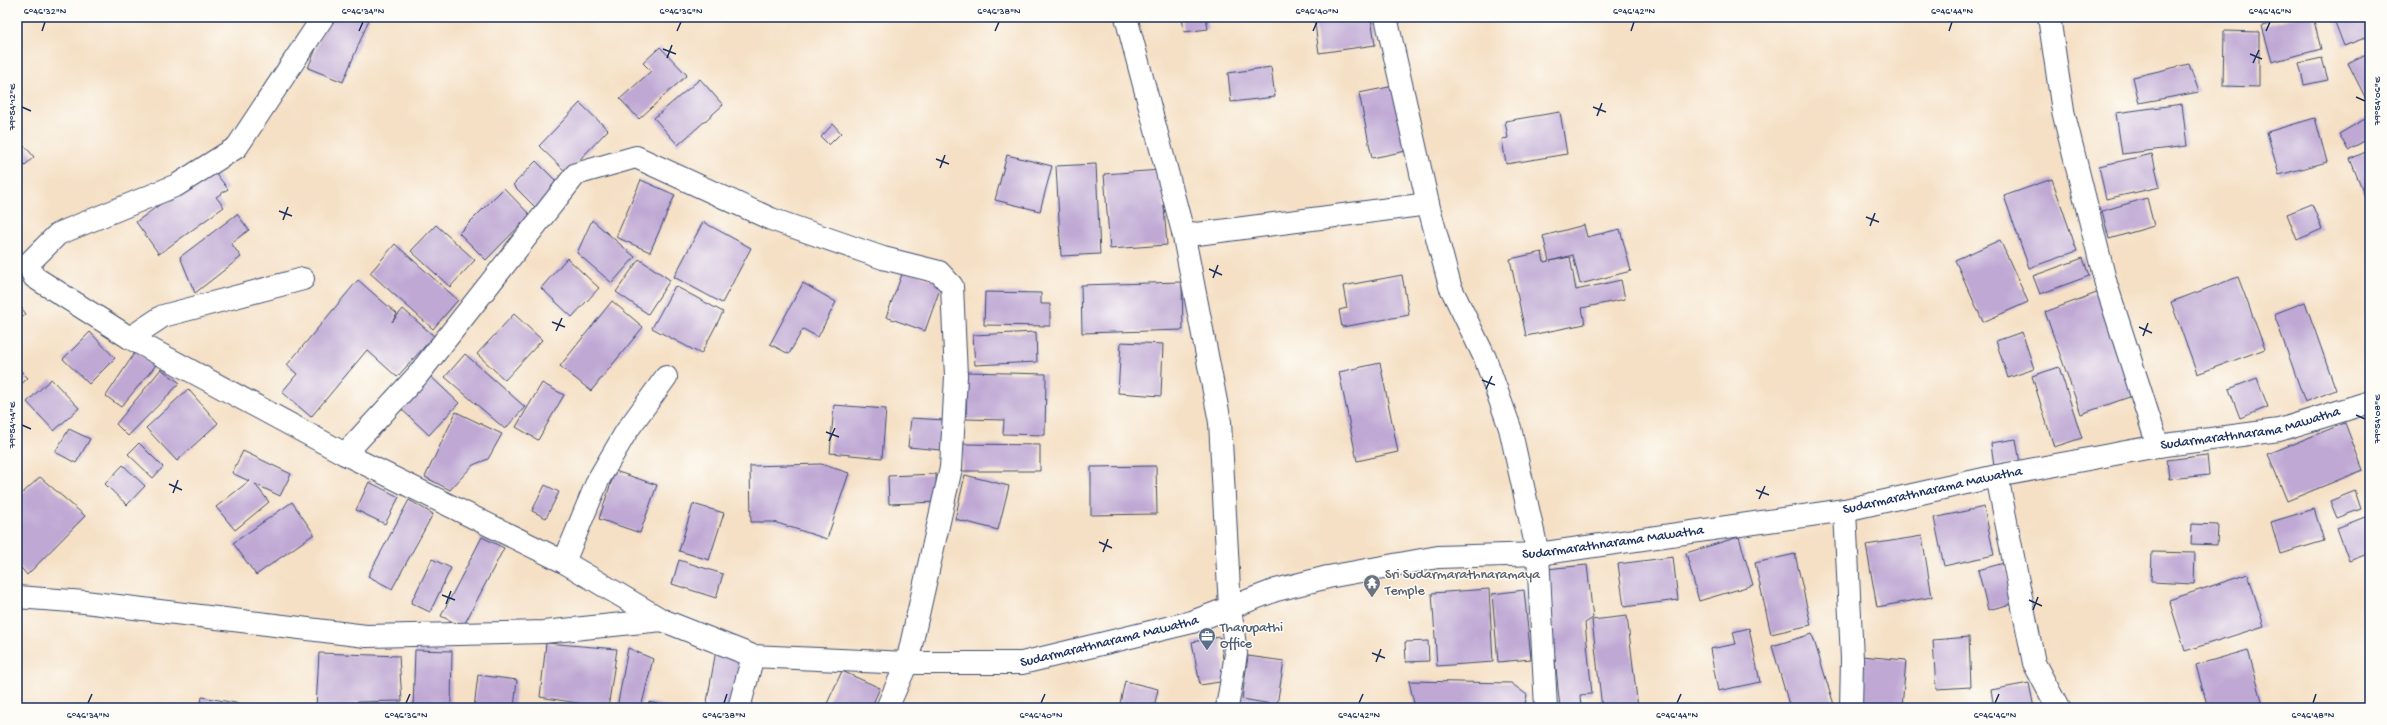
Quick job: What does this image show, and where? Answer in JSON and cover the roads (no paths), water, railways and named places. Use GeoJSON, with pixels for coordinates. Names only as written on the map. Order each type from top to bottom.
{"type":"FeatureCollection","features":[{"type":"Feature","properties":{"kind":"street"},"geometry":{"type":"LineString","coordinates":[[25,280],[28,264],[58,234],[177,184],[237,147],[324,17]]}},
{"type":"Feature","properties":{"kind":"street"},"geometry":{"type":"LineString","coordinates":[[1126,17],[1183,232],[1220,422],[1230,608],[1236,654],[1227,708]]}},
{"type":"Feature","properties":{"kind":"street"},"geometry":{"type":"LineString","coordinates":[[1386,17],[1428,204],[1450,286],[1485,358],[1510,428],[1538,554],[1546,708]]}},
{"type":"Feature","properties":{"kind":"street"},"geometry":{"type":"LineString","coordinates":[[2049,17],[2063,111],[2106,284],[2158,446]]}},
{"type":"Feature","properties":{"kind":"street"},"geometry":{"type":"LineString","coordinates":[[345,454],[417,376],[576,174],[636,157],[771,219],[883,258],[939,272],[952,286],[956,376],[951,468],[907,662],[886,708]]}},
{"type":"Feature","properties":{"kind":"street"},"geometry":{"type":"LineString","coordinates":[[1183,232],[1197,234],[1428,204]]}},
{"type":"Feature","properties":{"kind":"street"},"geometry":{"type":"LineString","coordinates":[[130,338],[163,316],[303,279]]}},
{"type":"Feature","properties":{"kind":"street","name":"Sudarmarathnarama Mawatha"},"geometry":{"type":"LineString","coordinates":[[25,280],[345,454],[564,562],[662,620],[753,656],[907,662],[1022,663],[1192,622],[1276,590],[1328,577],[1438,557],[1538,554],[1845,510],[1997,476],[2158,446],[2279,430],[2370,402]]}},
{"type":"Feature","properties":{"kind":"street"},"geometry":{"type":"LineString","coordinates":[[564,562],[598,480],[626,432],[666,376]]}},
{"type":"Feature","properties":{"kind":"street"},"geometry":{"type":"LineString","coordinates":[[1997,476],[2034,663],[2058,708]]}},
{"type":"Feature","properties":{"kind":"street"},"geometry":{"type":"LineString","coordinates":[[1845,510],[1852,659],[1851,708]]}},
{"type":"Feature","properties":{"kind":"street"},"geometry":{"type":"LineString","coordinates":[[17,597],[85,602],[366,636],[544,632],[662,620]]}},
{"type":"Feature","properties":{"kind":"street"},"geometry":{"type":"LineString","coordinates":[[739,708],[753,656]]}},
{"type":"Feature","properties":{"kind":"place","name":"Sri Sudarmarathnaramaya Temple"},"geometry":{"type":"Point","coordinates":[1372,598]}},
{"type":"Feature","properties":{"kind":"place","name":"Tharupathi Office"},"geometry":{"type":"Point","coordinates":[1207,651]}}]}
